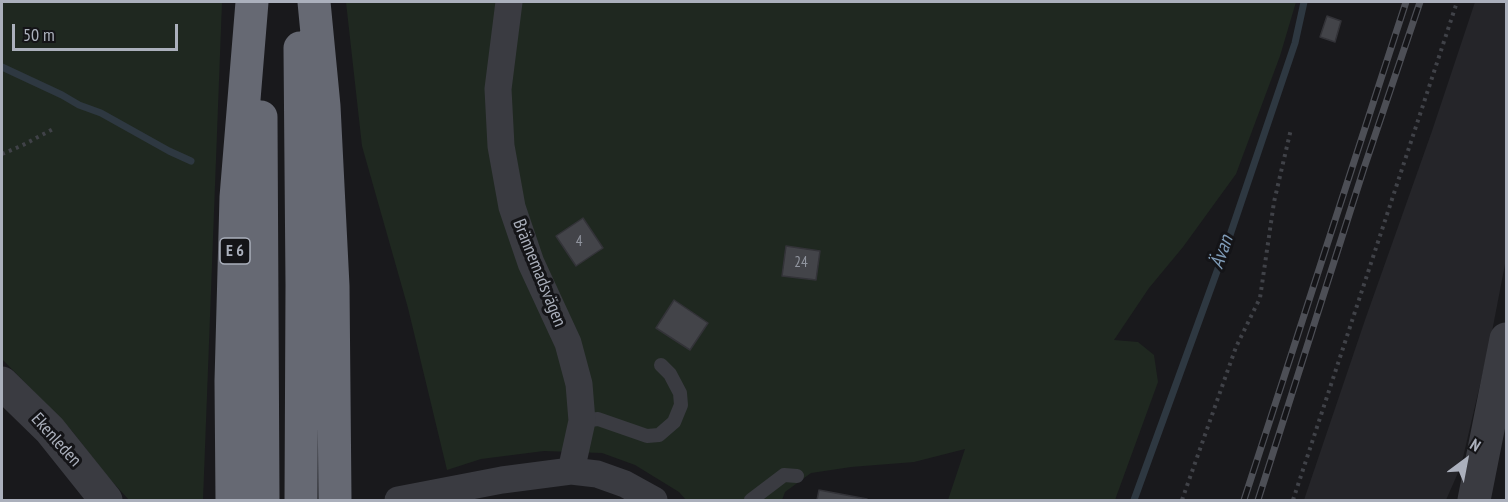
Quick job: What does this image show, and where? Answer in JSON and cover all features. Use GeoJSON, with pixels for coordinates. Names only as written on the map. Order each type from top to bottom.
{"type":"FeatureCollection","features":[{"type":"Feature","properties":{"kind":"highway","name":"E 6"},"geometry":{"type":"LineString","coordinates":[[232,501],[231,381],[236,196],[252,2]]}},
{"type":"Feature","properties":{"kind":"highway","name":"E 6"},"geometry":{"type":"LineString","coordinates":[[259,2],[264,501]]}},
{"type":"Feature","properties":{"kind":"highway"},"geometry":{"type":"LineString","coordinates":[[300,2],[301,501]]}},
{"type":"Feature","properties":{"kind":"highway"},"geometry":{"type":"LineString","coordinates":[[314,2],[324,106],[333,286],[334,501]]}},
{"type":"Feature","properties":{"kind":"street","name":"Brännemadsvägen"},"geometry":{"type":"LineString","coordinates":[[509,2],[498,88],[501,146],[512,207],[531,263],[568,344],[579,384],[582,421],[571,471]]}},
{"type":"Feature","properties":{"kind":"street"},"geometry":{"type":"LineString","coordinates":[[1474,501],[1506,339]]}},
{"type":"Feature","properties":{"kind":"street","name":"Ekenleden"},"geometry":{"type":"LineString","coordinates":[[2,383],[50,429],[106,501]]}},
{"type":"Feature","properties":{"kind":"street"},"geometry":{"type":"LineString","coordinates":[[398,501],[502,480],[571,471],[606,477],[625,484],[654,501]]}},
{"type":"Feature","properties":{"kind":"lane"},"geometry":{"type":"LineString","coordinates":[[582,421],[598,419],[647,436],[659,435],[674,422],[681,405],[680,393],[670,374],[661,365]]}},
{"type":"Feature","properties":{"kind":"lane"},"geometry":{"type":"LineString","coordinates":[[751,501],[784,475],[796,476]]}},
{"type":"Feature","properties":{"kind":"path"},"geometry":{"type":"LineString","coordinates":[[1293,501],[1457,2]]}},
{"type":"Feature","properties":{"kind":"path"},"geometry":{"type":"LineString","coordinates":[[2,154],[55,128]]}},
{"type":"Feature","properties":{"kind":"path"},"geometry":{"type":"LineString","coordinates":[[1182,501],[1236,347],[1260,298],[1274,202],[1291,129]]}},
{"type":"Feature","properties":{"kind":"shaded area"},"geometry":{"type":"Polygon","coordinates":[[[2,2],[222,2],[203,500],[129,500],[72,431],[2,359],[2,2]]]}},
{"type":"Feature","properties":{"kind":"shaded area"},"geometry":{"type":"Polygon","coordinates":[[[346,2],[1296,2],[1280,56],[1236,174],[1183,247],[1149,288],[1114,340],[1138,342],[1154,355],[1158,382],[1115,500],[948,500],[965,449],[914,462],[811,473],[785,492],[782,500],[686,500],[679,492],[635,465],[602,453],[544,451],[481,459],[447,470],[408,308],[362,146],[346,2]]]}},
{"type":"Feature","properties":{"kind":"shaded area"},"geometry":{"type":"Polygon","coordinates":[[[1475,2],[1506,2],[1506,259],[1490,342],[1461,466],[1446,500],[1304,500],[1432,131],[1475,2]]]}},
{"type":"Feature","properties":{"kind":"building"},"geometry":{"type":"Polygon","coordinates":[[[1327,16],[1341,21],[1335,42],[1320,37],[1327,16]]]}},
{"type":"Feature","properties":{"kind":"building"},"geometry":{"type":"Polygon","coordinates":[[[583,218],[603,248],[576,266],[556,236],[583,218]]]}},
{"type":"Feature","properties":{"kind":"building"},"geometry":{"type":"Polygon","coordinates":[[[786,246],[820,251],[816,280],[782,276],[786,246]]]}},
{"type":"Feature","properties":{"kind":"building"},"geometry":{"type":"Polygon","coordinates":[[[674,300],[708,323],[690,350],[656,328],[674,300]]]}},
{"type":"Feature","properties":{"kind":"building"},"geometry":{"type":"Polygon","coordinates":[[[819,490],[867,499],[817,500],[819,490]]]}},
{"type":"Feature","properties":{"kind":"waterway","name":"Ävan"},"geometry":{"type":"LineString","coordinates":[[1134,500],[1228,241],[1295,43],[1304,2]]}},
{"type":"Feature","properties":{"kind":"waterway"},"geometry":{"type":"LineString","coordinates":[[2,67],[79,105],[101,113],[191,161]]}},
{"type":"Feature","properties":{"kind":"railway"},"geometry":{"type":"LineString","coordinates":[[1244,500],[1406,2]]}},
{"type":"Feature","properties":{"kind":"railway"},"geometry":{"type":"LineString","coordinates":[[1258,500],[1364,168],[1420,2]]}}]}
